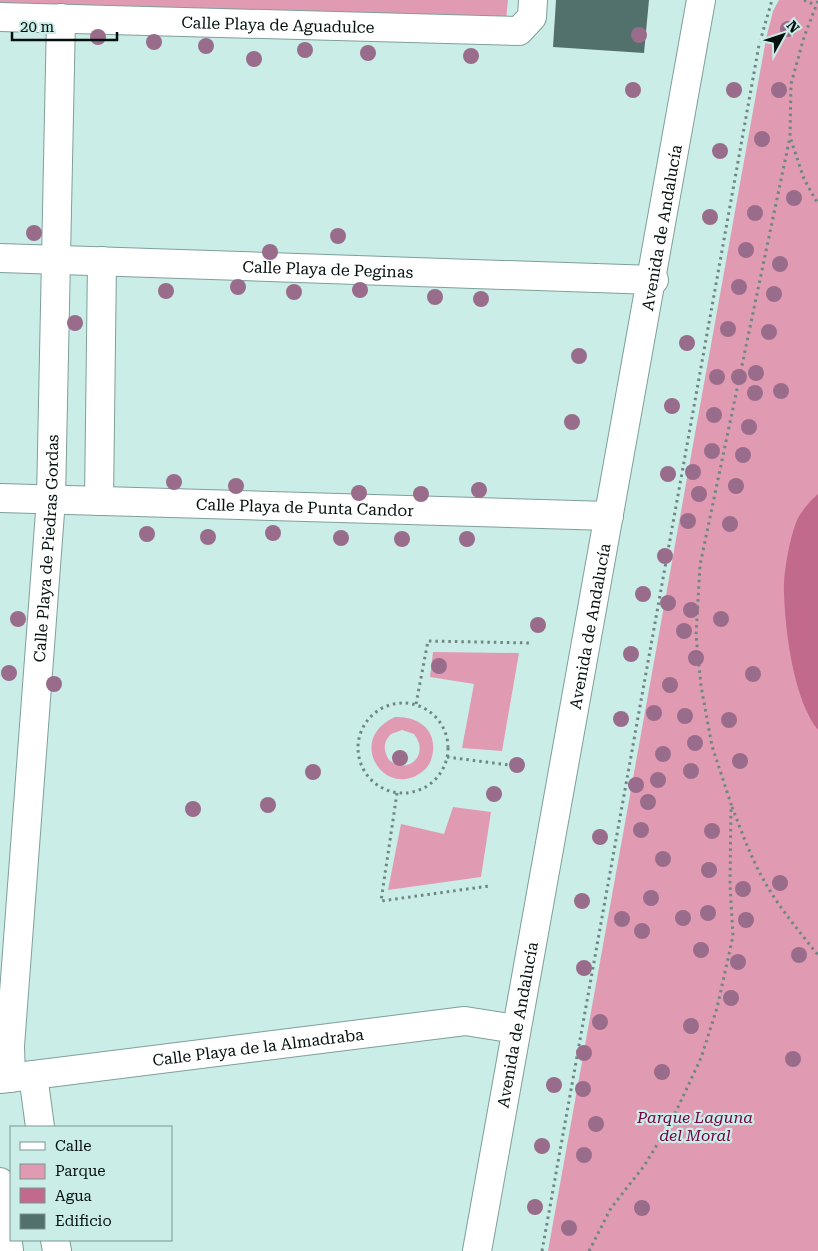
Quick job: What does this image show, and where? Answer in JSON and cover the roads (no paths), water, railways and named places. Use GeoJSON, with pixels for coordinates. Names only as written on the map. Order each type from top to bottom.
{"type":"FeatureCollection","features":[{"type":"Feature","properties":{"kind":"street","name":"Calle Playa de Aguadulce"},"geometry":{"type":"LineString","coordinates":[[0,17],[519,32],[532,17],[534,0]]}},
{"type":"Feature","properties":{"kind":"street","name":"Avenida de Andalucía"},"geometry":{"type":"LineString","coordinates":[[476,1251],[654,280],[701,0]]}},
{"type":"Feature","properties":{"kind":"street","name":"Calle Playa de Piedras Gordas"},"geometry":{"type":"LineString","coordinates":[[40,1126],[15,1077],[10,1046],[51,499],[61,18]]}},
{"type":"Feature","properties":{"kind":"street","name":"Calle Playa de Peginas"},"geometry":{"type":"LineString","coordinates":[[0,258],[654,280]]}},
{"type":"Feature","properties":{"kind":"street"},"geometry":{"type":"LineString","coordinates":[[99,501],[102,261]]}},
{"type":"Feature","properties":{"kind":"street","name":"Calle Playa de Punta Candor"},"geometry":{"type":"LineString","coordinates":[[0,498],[610,516]]}},
{"type":"Feature","properties":{"kind":"street","name":"Calle Playa de la Almadraba"},"geometry":{"type":"LineString","coordinates":[[15,1077],[465,1021],[516,1029]]}},
{"type":"Feature","properties":{"kind":"street"},"geometry":{"type":"LineString","coordinates":[[0,1182],[8,1251]]}},
{"type":"Feature","properties":{"kind":"water"},"geometry":{"type":"Polygon","coordinates":[[[818,494],[818,730],[803,702],[792,665],[786,626],[784,585],[795,525],[802,511],[818,494]]]}},
{"type":"Feature","properties":{"kind":"park label","name":"Parque Laguna del Moral"},"geometry":{"type":"Point","coordinates":[695,1126]}}]}
